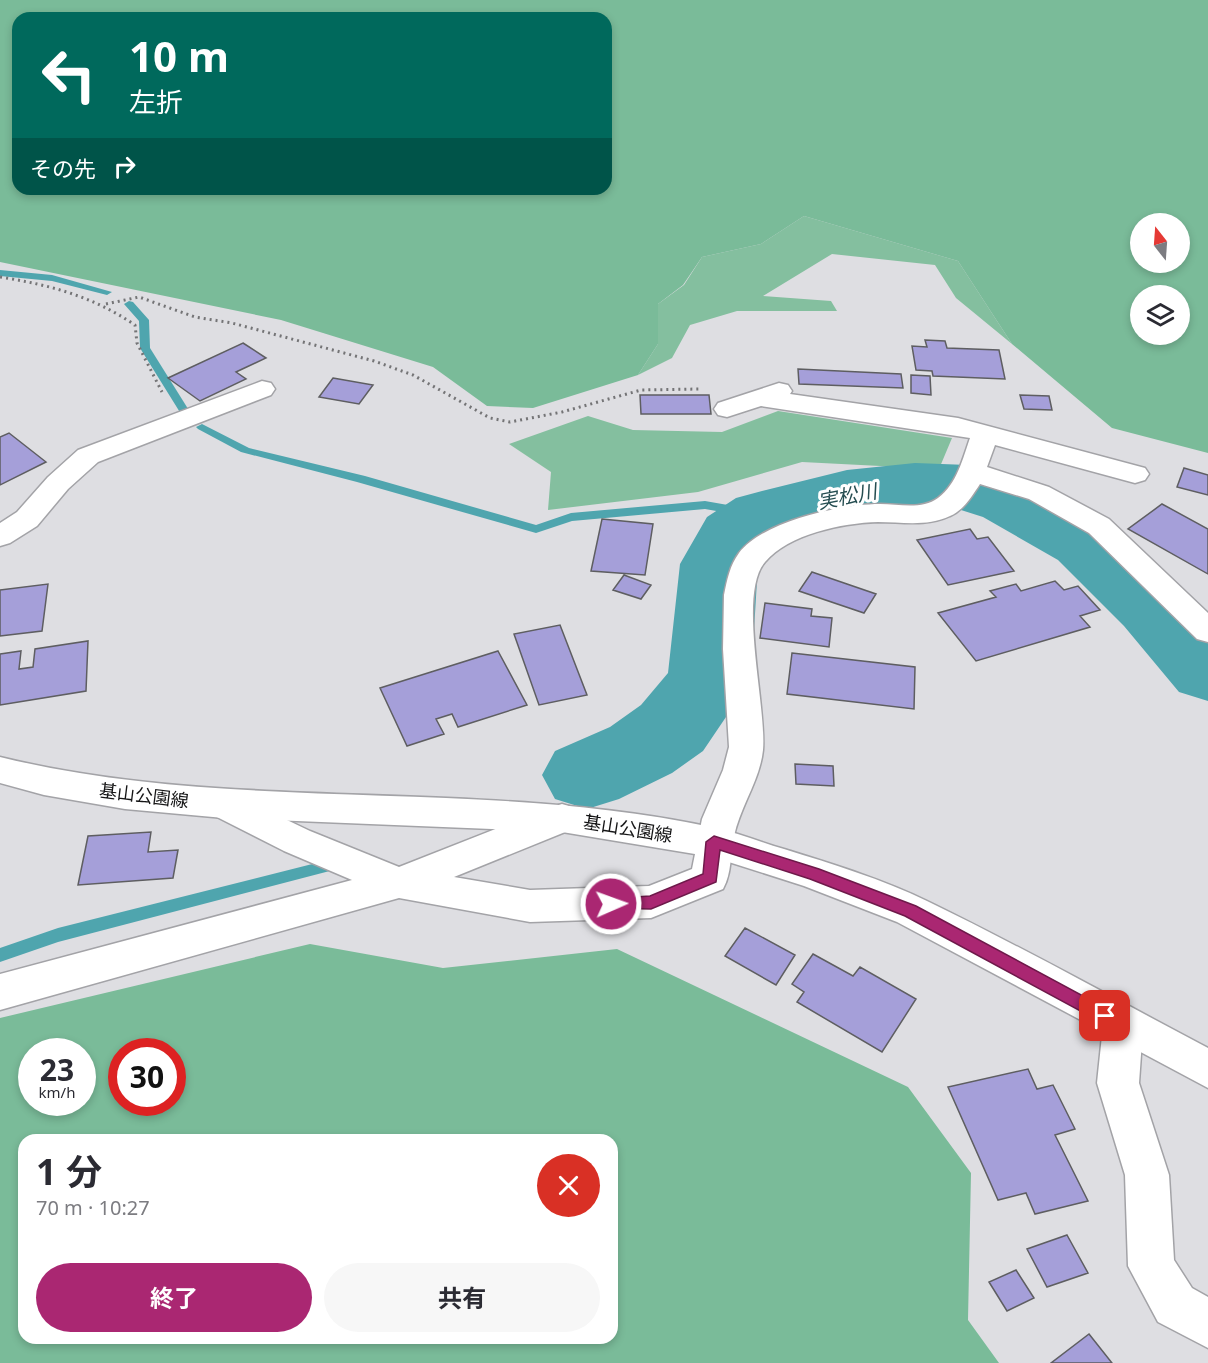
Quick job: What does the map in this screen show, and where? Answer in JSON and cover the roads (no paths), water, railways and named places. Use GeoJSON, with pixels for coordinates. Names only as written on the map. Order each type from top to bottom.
{"type":"FeatureCollection","features":[{"type":"Feature","properties":{"kind":"street"},"geometry":{"type":"LineString","coordinates":[[727,409],[796,385]]}},
{"type":"Feature","properties":{"kind":"street"},"geometry":{"type":"LineString","coordinates":[[0,536],[27,519],[58,483],[88,456],[262,389]]}},
{"type":"Feature","properties":{"kind":"street"},"geometry":{"type":"LineString","coordinates":[[760,398],[958,426],[1135,474]]}},
{"type":"Feature","properties":{"kind":"street"},"geometry":{"type":"LineString","coordinates":[[224,804],[297,841],[399,883],[530,906],[651,902],[710,878],[714,842],[747,749],[738,658],[741,589],[749,560],[769,540],[814,525],[872,513],[930,513],[948,505],[973,472],[985,433]]}},
{"type":"Feature","properties":{"kind":"street"},"geometry":{"type":"LineString","coordinates":[[973,472],[1039,493],[1099,526],[1208,631]]}},
{"type":"Feature","properties":{"kind":"street","name":"基山公園線"},"geometry":{"type":"LineString","coordinates":[[0,770],[44,781],[125,795],[224,804],[562,818],[714,842],[814,874],[911,911],[1123,1026],[1208,1069]]}},
{"type":"Feature","properties":{"kind":"street"},"geometry":{"type":"LineString","coordinates":[[0,992],[399,883],[562,818]]}},
{"type":"Feature","properties":{"kind":"street"},"geometry":{"type":"LineString","coordinates":[[1123,1026],[1118,1083],[1147,1175],[1151,1266],[1175,1305],[1208,1324]]}},
{"type":"Feature","properties":{"kind":"waterway"},"geometry":{"type":"LineString","coordinates":[[0,273],[52,278],[107,292]]}},
{"type":"Feature","properties":{"kind":"waterway"},"geometry":{"type":"LineString","coordinates":[[129,304],[144,320],[145,348],[185,412]]}},
{"type":"Feature","properties":{"kind":"waterway"},"geometry":{"type":"LineString","coordinates":[[202,427],[245,450],[361,479],[536,529],[571,517],[705,505],[762,515]]}},
{"type":"Feature","properties":{"kind":"waterway","name":"実松川"},"geometry":{"type":"LineString","coordinates":[[587,775],[641,750],[672,728],[709,680],[719,564],[734,534],[762,515],[847,493],[915,485],[968,488],[1009,501],[1085,543],[1152,607],[1208,671]]}},
{"type":"Feature","properties":{"kind":"waterway"},"geometry":{"type":"LineString","coordinates":[[0,955],[58,935],[340,863]]}}]}
